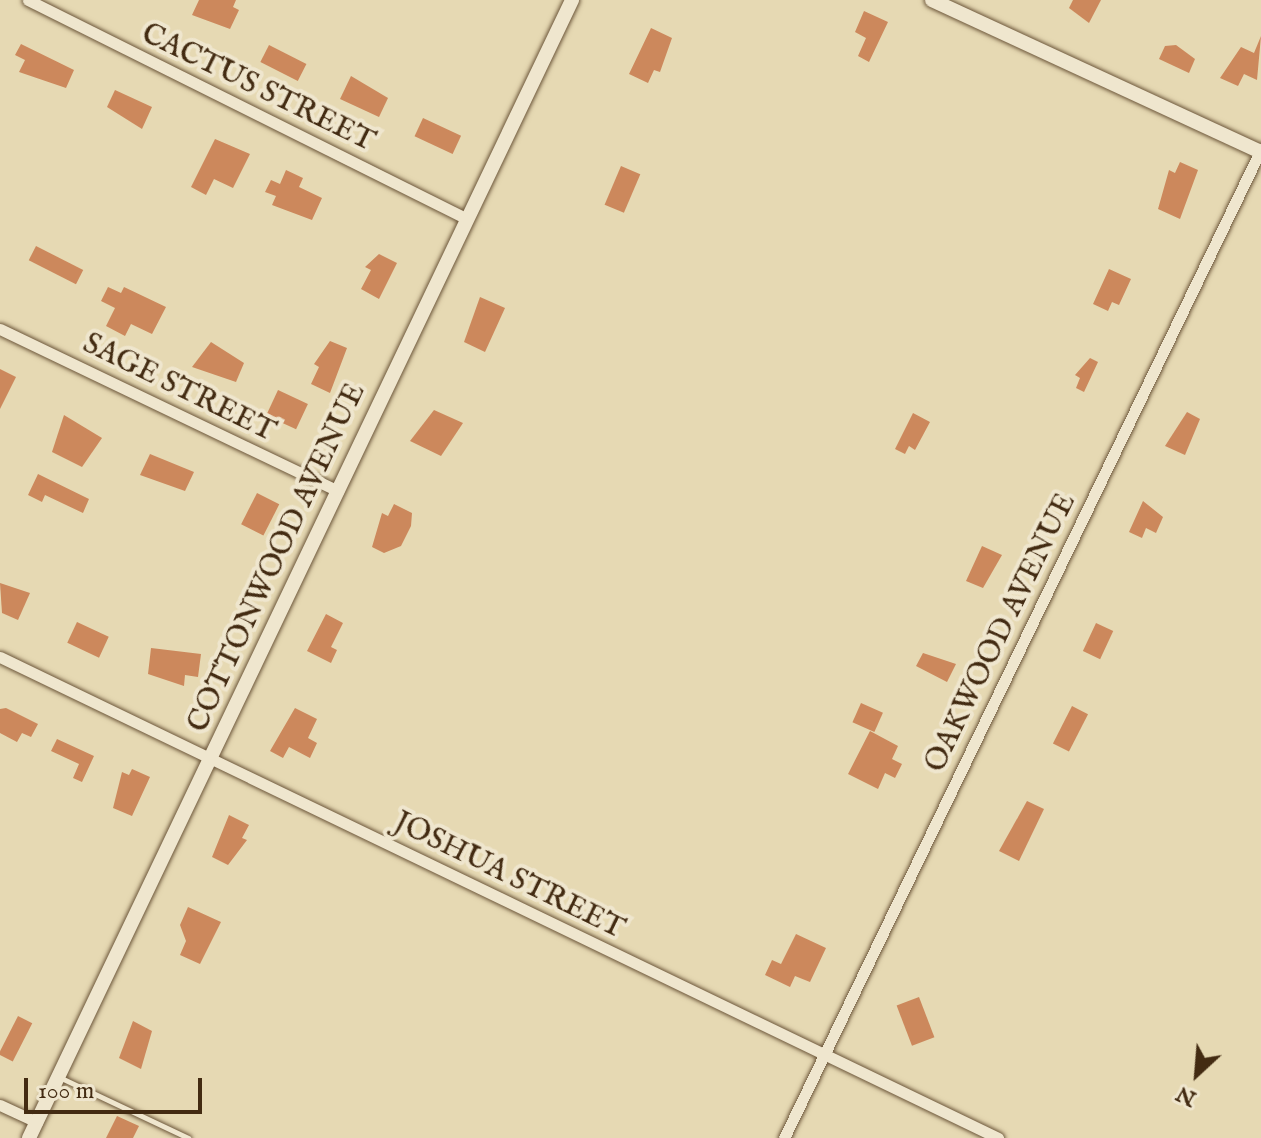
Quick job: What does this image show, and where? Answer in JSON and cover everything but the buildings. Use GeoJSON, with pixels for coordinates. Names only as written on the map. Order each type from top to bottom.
{"type":"FeatureCollection","features":[{"type":"Feature","properties":{"kind":"street","name":"CACTUS STREET"},"geometry":{"type":"LineString","coordinates":[[28,0],[468,219]]}},
{"type":"Feature","properties":{"kind":"street","name":"COTTONWOOD AVENUE"},"geometry":{"type":"LineString","coordinates":[[29,1138],[572,0]]}},
{"type":"Feature","properties":{"kind":"street"},"geometry":{"type":"LineString","coordinates":[[932,0],[1261,150]]}},
{"type":"Feature","properties":{"kind":"street","name":"OAKWOOD AVENUE"},"geometry":{"type":"LineString","coordinates":[[784,1138],[1261,150]]}},
{"type":"Feature","properties":{"kind":"street","name":"SAGE STREET"},"geometry":{"type":"LineString","coordinates":[[0,329],[338,491]]}},
{"type":"Feature","properties":{"kind":"street","name":"JOSHUA STREET"},"geometry":{"type":"LineString","coordinates":[[0,657],[998,1138]]}},
{"type":"Feature","properties":{"kind":"street"},"geometry":{"type":"LineString","coordinates":[[0,1105],[37,1122]]}},
{"type":"Feature","properties":{"kind":"lane"},"geometry":{"type":"LineString","coordinates":[[59,1076],[188,1138]]}}]}
